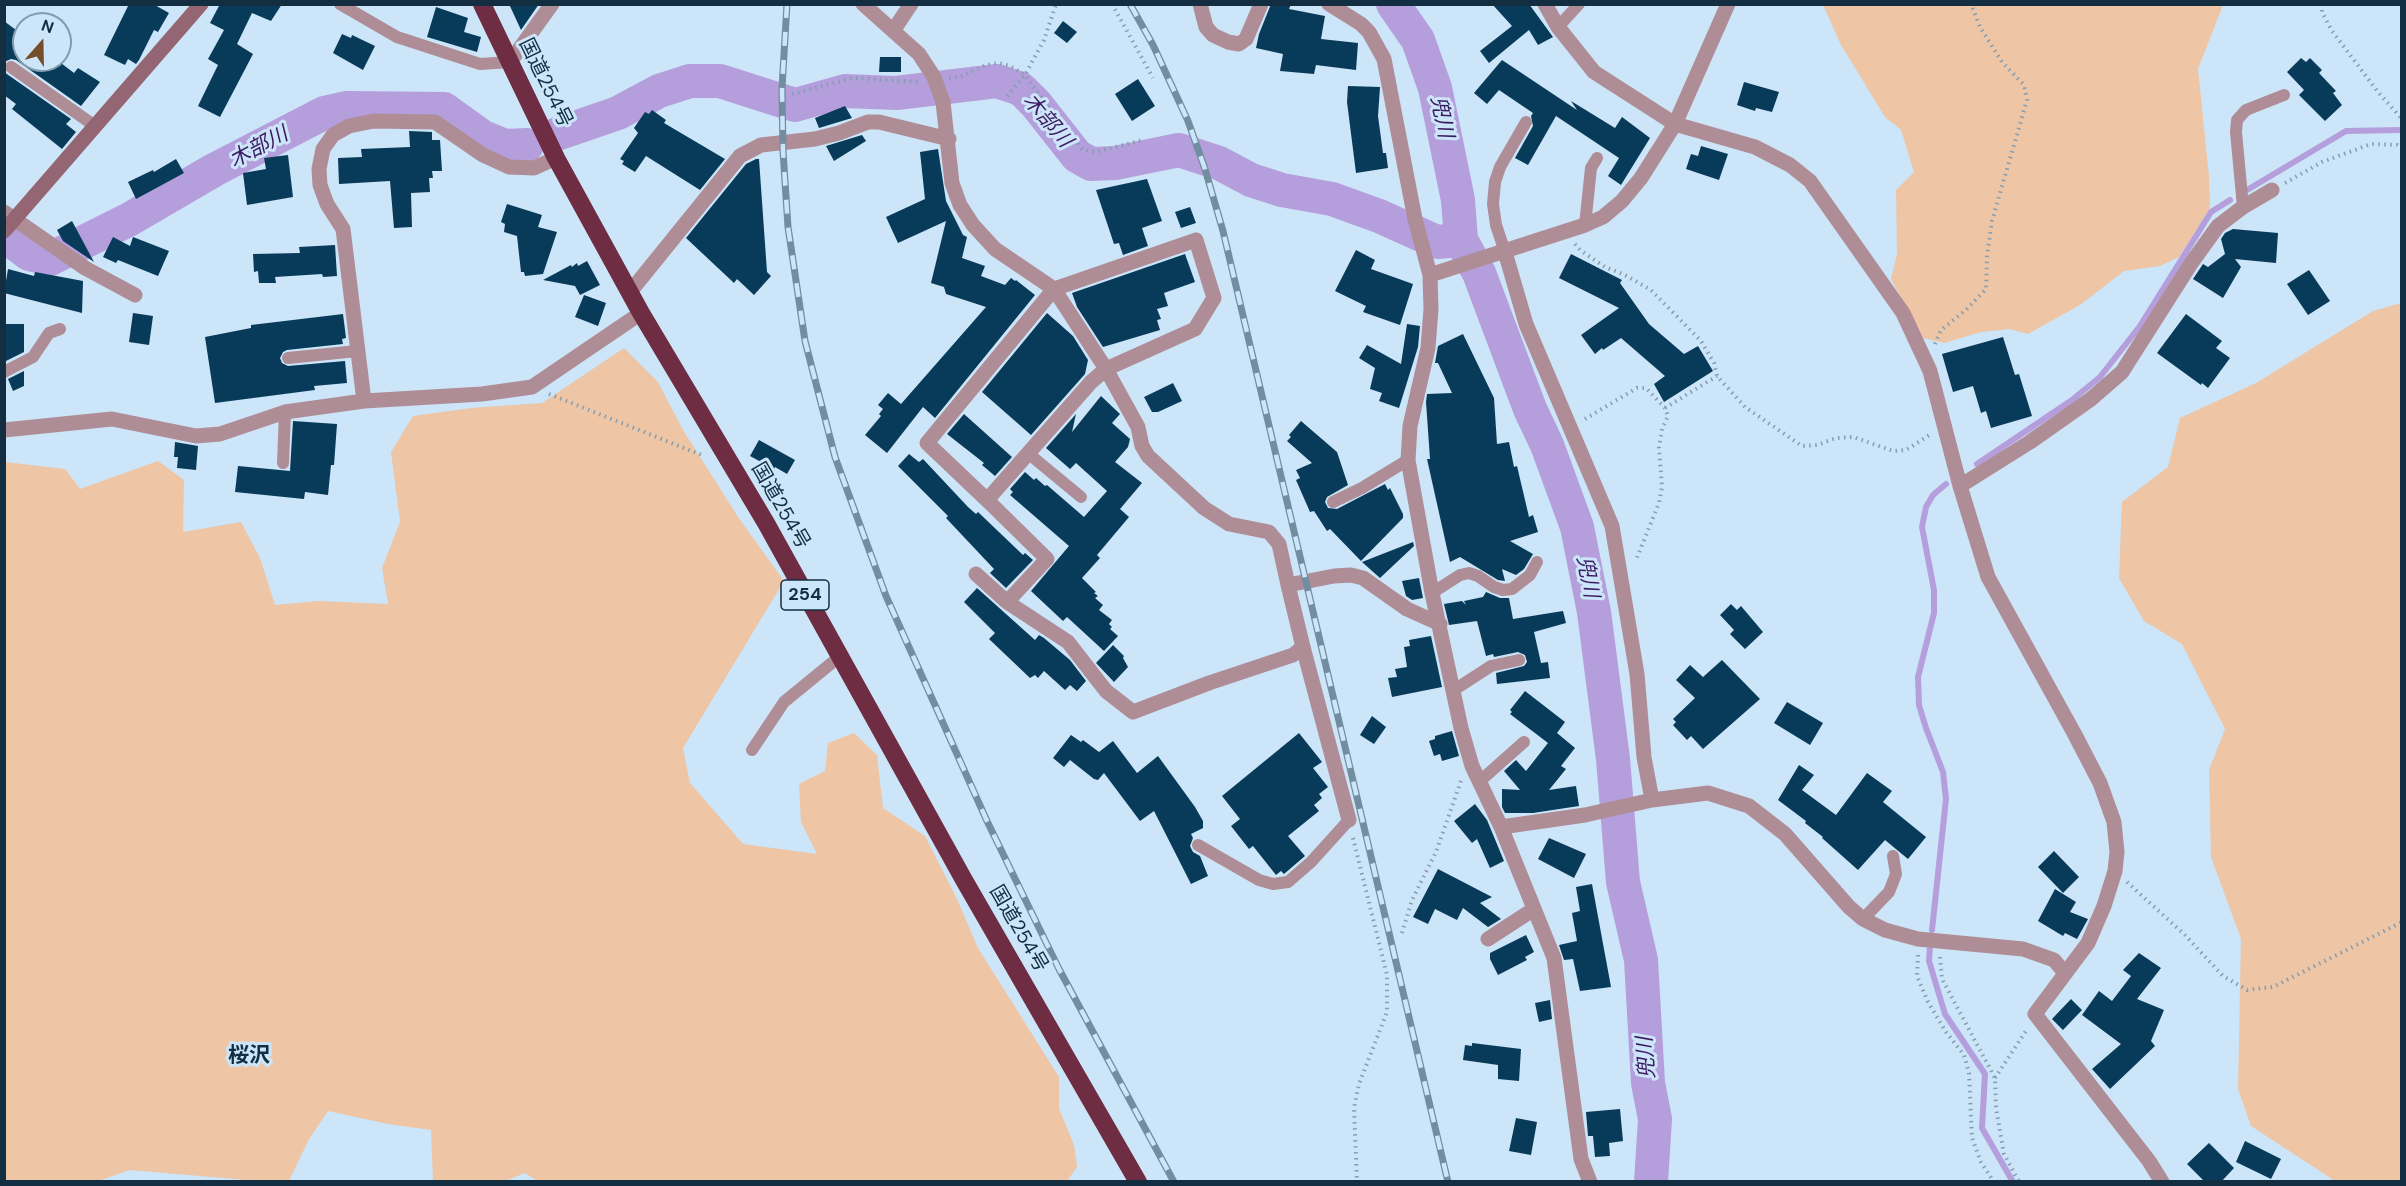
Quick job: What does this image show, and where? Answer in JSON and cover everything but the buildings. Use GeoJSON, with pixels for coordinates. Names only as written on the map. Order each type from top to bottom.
{"type":"FeatureCollection","features":[{"type":"Feature","properties":{"kind":"highway","name":"国道254号"},"geometry":{"type":"LineString","coordinates":[[482,4],[556,158],[641,313],[766,523],[963,880],[1138,1182]]}},
{"type":"Feature","properties":{"kind":"street"},"geometry":{"type":"LineString","coordinates":[[135,295],[85,268],[8,221],[95,126],[201,4]]}},
{"type":"Feature","properties":{"kind":"street"},"geometry":{"type":"LineString","coordinates":[[510,62],[552,4]]}},
{"type":"Feature","properties":{"kind":"street"},"geometry":{"type":"LineString","coordinates":[[863,4],[919,54],[934,79],[943,102],[949,139],[952,183],[960,205],[995,249],[1054,289],[1106,369],[1138,427],[1142,446],[1148,456],[1212,514],[1229,524],[1269,532],[1279,544],[1303,647],[1349,820]]}},
{"type":"Feature","properties":{"kind":"street"},"geometry":{"type":"LineString","coordinates":[[893,31],[910,4]]}},
{"type":"Feature","properties":{"kind":"street"},"geometry":{"type":"LineString","coordinates":[[1200,4],[1206,27],[1213,35],[1239,44],[1246,39],[1261,4]]}},
{"type":"Feature","properties":{"kind":"street"},"geometry":{"type":"LineString","coordinates":[[1329,4],[1361,24],[1369,32],[1383,59],[1415,219],[1422,248],[1434,274],[1428,348],[1410,426],[1408,460],[1432,593],[1472,766],[1501,827],[1554,958],[1581,1159],[1590,1182]]}},
{"type":"Feature","properties":{"kind":"street"},"geometry":{"type":"LineString","coordinates":[[1545,4],[1558,27],[1594,72],[1675,124],[1755,147],[1790,165],[1810,181],[1903,313],[1926,364],[1988,577],[2100,783],[2114,822],[2117,852],[2115,871],[2104,906],[2088,944],[2035,1014],[2149,1161],[2162,1182]]}},
{"type":"Feature","properties":{"kind":"street"},"geometry":{"type":"LineString","coordinates":[[1434,274],[1585,225],[1603,217],[1622,201],[1641,178],[1675,124],[1728,4]]}},
{"type":"Feature","properties":{"kind":"street"},"geometry":{"type":"LineString","coordinates":[[364,401],[343,229],[327,204],[320,185],[319,169],[323,149],[333,135],[349,126],[374,122],[435,122],[483,155],[509,167],[534,168],[556,158]]}},
{"type":"Feature","properties":{"kind":"street"},"geometry":{"type":"LineString","coordinates":[[630,292],[740,156],[761,145],[815,139],[868,122],[879,122],[949,139]]}},
{"type":"Feature","properties":{"kind":"street"},"geometry":{"type":"LineString","coordinates":[[1960,486],[2065,417],[2122,372],[2160,310],[2218,226],[2242,207],[2272,190]]}},
{"type":"Feature","properties":{"kind":"street"},"geometry":{"type":"LineString","coordinates":[[987,500],[1091,382],[1106,369],[1195,329],[1214,298],[1196,240],[1054,289],[927,443],[1047,559],[1007,602]]}},
{"type":"Feature","properties":{"kind":"street"},"geometry":{"type":"LineString","coordinates":[[1500,254],[1526,324],[1612,526],[1637,674],[1646,802]]}},
{"type":"Feature","properties":{"kind":"street"},"geometry":{"type":"LineString","coordinates":[[4,430],[112,419],[196,436],[220,434],[285,412],[364,401],[482,394],[532,387],[641,313]]}},
{"type":"Feature","properties":{"kind":"street"},"geometry":{"type":"LineString","coordinates":[[976,574],[1007,602],[1068,642],[1106,691],[1133,712],[1209,683],[1293,656],[1303,647]]}},
{"type":"Feature","properties":{"kind":"street"},"geometry":{"type":"LineString","coordinates":[[1288,585],[1334,576],[1351,575],[1363,578],[1407,609],[1440,624]]}},
{"type":"Feature","properties":{"kind":"street"},"geometry":{"type":"LineString","coordinates":[[1501,827],[1708,793],[1749,806],[1785,834],[1849,908],[1863,919],[1885,930],[1918,939],[2023,949],[2054,960],[2065,973]]}},
{"type":"Feature","properties":{"kind":"street"},"geometry":{"type":"LineString","coordinates":[[1488,939],[1534,909]]}},
{"type":"Feature","properties":{"kind":"lane"},"geometry":{"type":"LineString","coordinates":[[340,4],[396,37],[480,64],[510,62]]}},
{"type":"Feature","properties":{"kind":"lane"},"geometry":{"type":"LineString","coordinates":[[1558,27],[1579,4]]}},
{"type":"Feature","properties":{"kind":"lane"},"geometry":{"type":"LineString","coordinates":[[11,67],[95,126]]}},
{"type":"Feature","properties":{"kind":"lane"},"geometry":{"type":"LineString","coordinates":[[2242,207],[2237,120],[2246,110],[2284,95]]}},
{"type":"Feature","properties":{"kind":"lane"},"geometry":{"type":"LineString","coordinates":[[1500,254],[1493,204],[1495,182],[1500,167],[1526,122]]}},
{"type":"Feature","properties":{"kind":"lane"},"geometry":{"type":"LineString","coordinates":[[1585,225],[1591,168],[1597,158]]}},
{"type":"Feature","properties":{"kind":"lane"},"geometry":{"type":"LineString","coordinates":[[4,372],[33,357],[49,333],[60,329]]}},
{"type":"Feature","properties":{"kind":"lane"},"geometry":{"type":"LineString","coordinates":[[288,358],[357,351]]}},
{"type":"Feature","properties":{"kind":"lane"},"geometry":{"type":"LineString","coordinates":[[283,463],[285,412]]}},
{"type":"Feature","properties":{"kind":"lane"},"geometry":{"type":"LineString","coordinates":[[1029,454],[1081,497]]}},
{"type":"Feature","properties":{"kind":"lane"},"geometry":{"type":"LineString","coordinates":[[1333,502],[1362,488],[1408,460]]}},
{"type":"Feature","properties":{"kind":"lane"},"geometry":{"type":"LineString","coordinates":[[1432,593],[1460,575],[1469,573],[1503,590],[1512,589],[1530,575],[1537,562]]}},
{"type":"Feature","properties":{"kind":"lane"},"geometry":{"type":"LineString","coordinates":[[752,750],[784,702],[839,657]]}},
{"type":"Feature","properties":{"kind":"lane"},"geometry":{"type":"LineString","coordinates":[[1454,690],[1491,666],[1519,660]]}},
{"type":"Feature","properties":{"kind":"lane"},"geometry":{"type":"LineString","coordinates":[[1480,781],[1524,742]]}},
{"type":"Feature","properties":{"kind":"lane"},"geometry":{"type":"LineString","coordinates":[[1198,845],[1258,880],[1273,884],[1288,882],[1311,862],[1349,820]]}},
{"type":"Feature","properties":{"kind":"lane"},"geometry":{"type":"LineString","coordinates":[[1863,919],[1889,892],[1896,874],[1893,856]]}},
{"type":"Feature","properties":{"kind":"path"},"geometry":{"type":"LineString","coordinates":[[1007,96],[1025,75],[1044,40],[1056,4]]}},
{"type":"Feature","properties":{"kind":"path"},"geometry":{"type":"LineString","coordinates":[[1112,4],[1153,78]]}},
{"type":"Feature","properties":{"kind":"path"},"geometry":{"type":"LineString","coordinates":[[1926,364],[1941,330],[1966,310],[1986,288],[1987,255],[1992,221],[2028,100],[2024,86],[2002,62],[1980,27],[1971,4]]}},
{"type":"Feature","properties":{"kind":"path"},"geometry":{"type":"LineString","coordinates":[[2322,4],[2322,12],[2331,31],[2402,119]]}},
{"type":"Feature","properties":{"kind":"path"},"geometry":{"type":"LineString","coordinates":[[792,94],[852,78],[900,82],[962,76],[986,65],[998,63],[1010,66],[1025,75],[1083,150],[1096,152],[1143,140]]}},
{"type":"Feature","properties":{"kind":"path"},"geometry":{"type":"LineString","coordinates":[[2272,190],[2322,162],[2371,144],[2397,145],[2402,148]]}},
{"type":"Feature","properties":{"kind":"path"},"geometry":{"type":"LineString","coordinates":[[1566,232],[1580,250],[1605,267],[1651,290],[1701,341],[1714,363],[1717,376],[1745,407],[1802,446],[1817,445],[1836,438],[1853,437],[1893,451],[1906,450],[1945,426]]}},
{"type":"Feature","properties":{"kind":"path"},"geometry":{"type":"LineString","coordinates":[[1665,408],[1717,376]]}},
{"type":"Feature","properties":{"kind":"path"},"geometry":{"type":"LineString","coordinates":[[532,387],[731,466]]}},
{"type":"Feature","properties":{"kind":"path"},"geometry":{"type":"LineString","coordinates":[[1570,428],[1637,388],[1646,388],[1665,408],[1668,416],[1662,429],[1659,448],[1662,487],[1659,503],[1624,588]]}},
{"type":"Feature","properties":{"kind":"path"},"geometry":{"type":"LineString","coordinates":[[1402,933],[1412,900],[1440,843],[1461,781],[1472,766]]}},
{"type":"Feature","properties":{"kind":"path"},"geometry":{"type":"LineString","coordinates":[[1349,820],[1387,975],[1387,1012],[1359,1084],[1354,1108],[1358,1182]]}},
{"type":"Feature","properties":{"kind":"path"},"geometry":{"type":"LineString","coordinates":[[2115,871],[2186,935],[2223,976],[2247,990],[2273,987],[2402,922]]}},
{"type":"Feature","properties":{"kind":"path"},"geometry":{"type":"LineString","coordinates":[[1918,939],[1917,976],[1928,1002],[1946,1032],[1964,1055],[1969,1073],[1972,1138],[1981,1162],[1994,1182]]}},
{"type":"Feature","properties":{"kind":"path"},"geometry":{"type":"LineString","coordinates":[[1941,942],[1939,962],[1942,979],[1995,1078],[1996,1108],[2004,1154],[2019,1182]]}},
{"type":"Feature","properties":{"kind":"path"},"geometry":{"type":"LineString","coordinates":[[1995,1078],[2020,1043],[2035,1014]]}},
{"type":"Feature","properties":{"kind":"shaded area"},"geometry":{"type":"Polygon","coordinates":[[[1823,5],[2223,5],[2198,69],[2210,208],[2179,257],[2160,266],[2124,271],[2080,305],[2028,334],[2010,329],[1981,332],[1944,343],[1923,338],[1891,279],[1897,254],[1896,190],[1914,172],[1901,130],[1885,117],[1841,45],[1823,5]]]}},
{"type":"Feature","properties":{"kind":"shaded area"},"geometry":{"type":"Polygon","coordinates":[[[2401,303],[2401,1181],[2335,1181],[2251,1126],[2238,1089],[2241,939],[2211,857],[2209,770],[2225,729],[2182,644],[2144,621],[2119,578],[2122,502],[2168,467],[2180,418],[2256,383],[2373,311],[2401,303]]]}},
{"type":"Feature","properties":{"kind":"shaded area"},"geometry":{"type":"Polygon","coordinates":[[[624,348],[658,382],[683,430],[738,517],[784,581],[683,748],[690,783],[743,844],[817,854],[801,822],[799,784],[825,771],[828,743],[854,733],[877,755],[883,808],[925,836],[957,899],[978,948],[1059,1077],[1059,1108],[1074,1145],[1077,1167],[1067,1181],[539,1182],[525,1173],[505,1181],[433,1181],[431,1130],[388,1124],[328,1111],[309,1139],[289,1181],[258,1181],[130,1170],[98,1181],[5,1181],[5,462],[65,469],[80,489],[158,461],[184,480],[183,532],[241,522],[260,558],[275,605],[318,601],[388,604],[382,568],[400,522],[391,452],[413,416],[471,408],[542,403],[624,348]]]}},
{"type":"Feature","properties":{"kind":"waterway","name":"兜川"},"geometry":{"type":"LineString","coordinates":[[1393,4],[1418,40],[1435,88],[1458,200],[1461,240],[1479,273],[1577,527],[1594,612],[1613,759],[1623,882],[1641,960],[1648,1083],[1655,1119],[1651,1182]]}},
{"type":"Feature","properties":{"kind":"waterway","name":"木部川"},"geometry":{"type":"LineString","coordinates":[[557,134],[618,113],[659,91],[690,81],[720,81],[795,105],[845,91],[896,93],[997,81],[1021,89],[1036,104],[1077,156],[1091,164],[1115,163],[1179,150],[1219,163],[1251,180],[1282,190],[1332,199],[1379,216],[1437,242],[1461,240]]}},
{"type":"Feature","properties":{"kind":"waterway","name":"木部川"},"geometry":{"type":"LineString","coordinates":[[4,235],[29,254],[50,259],[130,219],[214,170],[324,113],[346,108],[444,109],[483,137],[505,146],[527,145]]}},
{"type":"Feature","properties":{"kind":"waterway"},"geometry":{"type":"LineString","coordinates":[[2247,190],[2346,131],[2402,130]]}},
{"type":"Feature","properties":{"kind":"waterway"},"geometry":{"type":"LineString","coordinates":[[1977,464],[2072,400],[2100,377],[2140,326],[2211,212],[2230,200]]}},
{"type":"Feature","properties":{"kind":"waterway"},"geometry":{"type":"LineString","coordinates":[[1932,930],[1946,799],[1943,772],[1919,705],[1918,677],[1934,613],[1934,590],[1922,527],[1926,507],[1933,495],[1946,484]]}},
{"type":"Feature","properties":{"kind":"waterway"},"geometry":{"type":"LineString","coordinates":[[1930,946],[1929,961],[1945,1014],[1985,1074],[1982,1128],[2013,1182]]}},
{"type":"Feature","properties":{"kind":"railway"},"geometry":{"type":"LineString","coordinates":[[787,4],[782,88],[788,227],[805,341],[835,457],[886,596],[987,821],[1059,969],[1174,1182]]}},
{"type":"Feature","properties":{"kind":"railway"},"geometry":{"type":"LineString","coordinates":[[1130,4],[1153,45],[1188,121],[1223,231],[1448,1182]]}},
{"type":"Feature","properties":{"kind":"district","name":"桜沢"},"geometry":{"type":"Point","coordinates":[249,1056]}}]}
